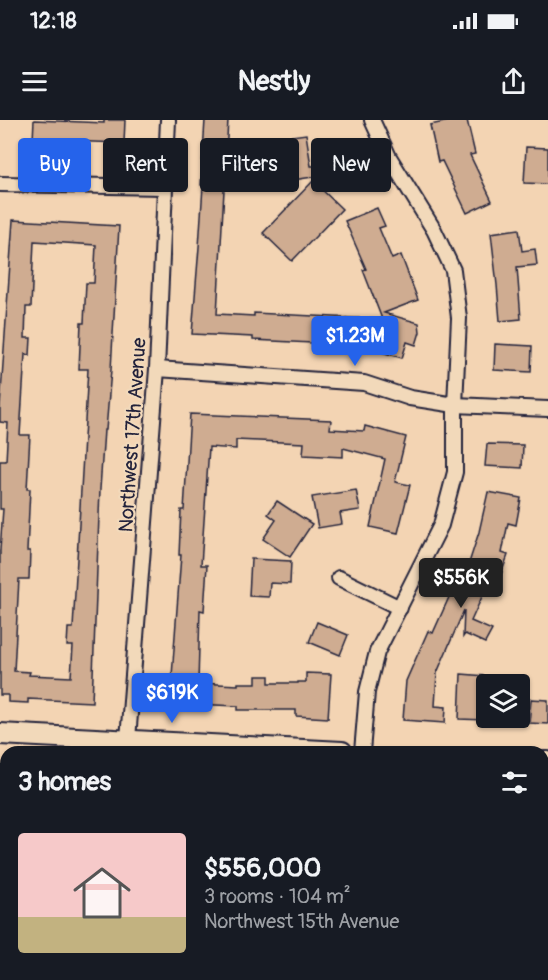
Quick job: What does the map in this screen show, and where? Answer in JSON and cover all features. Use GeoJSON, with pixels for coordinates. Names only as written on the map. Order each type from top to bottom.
{"type":"FeatureCollection","features":[{"type":"Feature","properties":{"kind":"street","name":"Northwest 17th Avenue"},"geometry":{"type":"LineString","coordinates":[[167,138],[168,120]]}},
{"type":"Feature","properties":{"kind":"street"},"geometry":{"type":"LineString","coordinates":[[362,746],[367,692],[377,652],[441,525],[455,472],[454,405],[459,318],[453,270],[435,230],[389,157],[372,120]]}},
{"type":"Feature","properties":{"kind":"street"},"geometry":{"type":"LineString","coordinates":[[0,184],[103,186]]}},
{"type":"Feature","properties":{"kind":"street","name":"Northwest 17th Avenue"},"geometry":{"type":"LineString","coordinates":[[127,746],[157,369],[165,192]]}},
{"type":"Feature","properties":{"kind":"street"},"geometry":{"type":"LineString","coordinates":[[157,369],[364,383],[410,398],[454,405],[548,409]]}},
{"type":"Feature","properties":{"kind":"street"},"geometry":{"type":"LineString","coordinates":[[339,578],[400,608]]}},
{"type":"Feature","properties":{"kind":"street"},"geometry":{"type":"LineString","coordinates":[[0,734],[127,746]]}},
{"type":"Feature","properties":{"kind":"building"},"geometry":{"type":"Polygon","coordinates":[[[34,120],[104,123],[104,120],[125,120],[124,138],[103,138],[103,142],[91,142],[91,138],[33,138],[34,120]]]}},
{"type":"Feature","properties":{"kind":"building"},"geometry":{"type":"Polygon","coordinates":[[[205,120],[228,120],[227,138],[204,138],[205,120]]]}},
{"type":"Feature","properties":{"kind":"building"},"geometry":{"type":"Polygon","coordinates":[[[467,120],[475,154],[470,155],[492,201],[467,213],[442,161],[438,162],[430,125],[467,120]]]}},
{"type":"Feature","properties":{"kind":"building"},"geometry":{"type":"Polygon","coordinates":[[[306,134],[311,177],[299,179],[299,138],[278,138],[306,134]]]}},
{"type":"Feature","properties":{"kind":"building"},"geometry":{"type":"Polygon","coordinates":[[[526,147],[548,148],[548,184],[524,183],[526,147]]]}},
{"type":"Feature","properties":{"kind":"building"},"geometry":{"type":"Polygon","coordinates":[[[311,183],[311,192],[324,192],[342,209],[292,261],[263,233],[311,183]]]}},
{"type":"Feature","properties":{"kind":"building"},"geometry":{"type":"Polygon","coordinates":[[[203,192],[224,192],[217,314],[254,316],[254,313],[353,318],[352,345],[253,340],[253,337],[192,334],[203,192]]]}},
{"type":"Feature","properties":{"kind":"building"},"geometry":{"type":"Polygon","coordinates":[[[377,208],[385,226],[379,228],[392,259],[401,255],[418,300],[384,313],[419,323],[420,332],[416,345],[407,342],[402,358],[378,351],[384,332],[353,323],[354,318],[382,319],[363,270],[366,269],[345,221],[377,208]]]}},
{"type":"Feature","properties":{"kind":"building"},"geometry":{"type":"Polygon","coordinates":[[[13,220],[119,226],[111,370],[100,489],[92,702],[28,699],[28,703],[8,702],[8,695],[0,695],[0,550],[3,509],[0,509],[0,461],[6,461],[8,423],[0,422],[13,220]],[[34,241],[31,307],[26,307],[25,338],[31,338],[30,355],[25,354],[20,435],[30,435],[27,489],[30,489],[27,551],[30,551],[29,579],[19,579],[14,671],[30,672],[29,675],[71,677],[73,646],[67,646],[68,628],[73,628],[88,369],[79,369],[81,323],[84,323],[86,283],[94,283],[96,245],[34,241]]]}},
{"type":"Feature","properties":{"kind":"building"},"geometry":{"type":"Polygon","coordinates":[[[519,229],[522,251],[535,249],[537,265],[517,267],[521,319],[500,321],[491,233],[519,229]]]}},
{"type":"Feature","properties":{"kind":"building"},"geometry":{"type":"Polygon","coordinates":[[[495,344],[532,346],[531,372],[494,370],[495,344]]]}},
{"type":"Feature","properties":{"kind":"building"},"geometry":{"type":"Polygon","coordinates":[[[190,414],[331,420],[330,429],[364,431],[365,426],[406,437],[395,482],[410,485],[398,533],[370,527],[385,459],[343,448],[343,457],[303,455],[304,443],[236,440],[236,449],[209,447],[201,565],[207,565],[204,611],[200,610],[198,683],[238,685],[238,683],[256,683],[256,676],[269,676],[269,683],[298,683],[306,682],[306,673],[331,674],[328,718],[296,716],[296,710],[238,710],[238,706],[170,703],[181,555],[179,555],[181,510],[184,510],[190,414]]]}},
{"type":"Feature","properties":{"kind":"building"},"geometry":{"type":"Polygon","coordinates":[[[487,444],[523,445],[522,468],[485,466],[487,444]]]}},
{"type":"Feature","properties":{"kind":"building"},"geometry":{"type":"Polygon","coordinates":[[[356,490],[360,510],[340,513],[342,524],[318,528],[312,497],[356,490]]]}},
{"type":"Feature","properties":{"kind":"building"},"geometry":{"type":"Polygon","coordinates":[[[488,492],[521,498],[516,525],[508,523],[502,553],[508,555],[495,591],[486,588],[471,621],[492,630],[485,643],[465,634],[463,637],[464,610],[437,673],[435,706],[446,707],[445,723],[403,720],[406,681],[428,631],[433,633],[454,586],[465,592],[474,565],[469,563],[488,492]]]}},
{"type":"Feature","properties":{"kind":"building"},"geometry":{"type":"Polygon","coordinates":[[[277,501],[312,524],[290,557],[263,539],[276,520],[268,514],[277,501]]]}},
{"type":"Feature","properties":{"kind":"building"},"geometry":{"type":"Polygon","coordinates":[[[251,559],[291,561],[290,584],[270,583],[269,597],[249,596],[251,559]]]}},
{"type":"Feature","properties":{"kind":"building"},"geometry":{"type":"Polygon","coordinates":[[[317,622],[348,635],[340,655],[309,642],[317,622]]]}},
{"type":"Feature","properties":{"kind":"building"},"geometry":{"type":"Polygon","coordinates":[[[461,674],[476,675],[476,720],[459,719],[461,674]]]}},
{"type":"Feature","properties":{"kind":"building"},"geometry":{"type":"Polygon","coordinates":[[[531,699],[548,700],[548,724],[530,723],[531,699]]]}}]}
